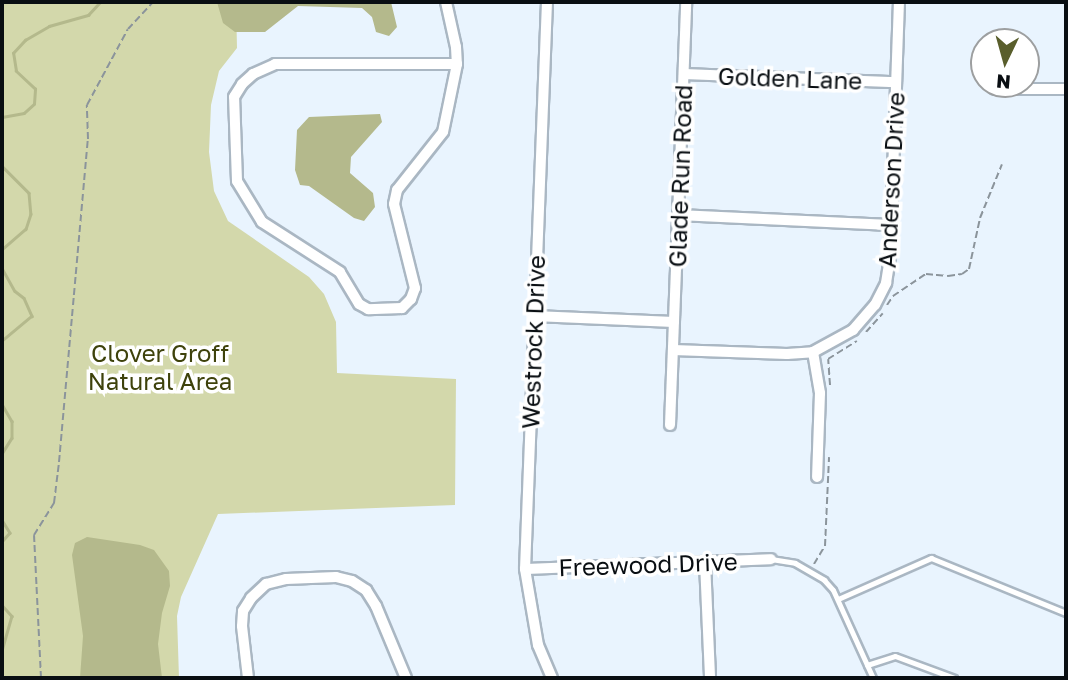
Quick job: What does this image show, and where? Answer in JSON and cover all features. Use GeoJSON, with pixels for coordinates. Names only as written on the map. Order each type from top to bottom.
{"type":"FeatureCollection","features":[{"type":"Feature","properties":{"kind":"street"},"geometry":{"type":"LineString","coordinates":[[446,2],[457,64],[443,132],[397,190],[394,204],[415,288],[411,299],[402,307],[368,309],[359,304],[340,272],[262,222],[237,181],[234,97],[253,74],[275,64],[457,64]]}},
{"type":"Feature","properties":{"kind":"street","name":"Westrock Drive"},"geometry":{"type":"LineString","coordinates":[[547,2],[525,569],[538,645],[550,678]]}},
{"type":"Feature","properties":{"kind":"street","name":"Glade Run Road"},"geometry":{"type":"LineString","coordinates":[[670,425],[686,2]]}},
{"type":"Feature","properties":{"kind":"street","name":"Anderson Drive"},"geometry":{"type":"LineString","coordinates":[[673,350],[787,355],[813,352],[853,330],[875,305],[889,272],[899,2]]}},
{"type":"Feature","properties":{"kind":"street","name":"Golden Lane"},"geometry":{"type":"LineString","coordinates":[[684,74],[896,82]]}},
{"type":"Feature","properties":{"kind":"street"},"geometry":{"type":"LineString","coordinates":[[1040,89],[1066,89]]}},
{"type":"Feature","properties":{"kind":"street"},"geometry":{"type":"LineString","coordinates":[[678,215],[891,225]]}},
{"type":"Feature","properties":{"kind":"street"},"geometry":{"type":"LineString","coordinates":[[534,316],[674,322]]}},
{"type":"Feature","properties":{"kind":"street"},"geometry":{"type":"LineString","coordinates":[[813,352],[820,393],[817,477]]}},
{"type":"Feature","properties":{"kind":"street","name":"Freewood Drive"},"geometry":{"type":"LineString","coordinates":[[525,569],[771,559]]}},
{"type":"Feature","properties":{"kind":"street"},"geometry":{"type":"LineString","coordinates":[[705,562],[710,678]]}},
{"type":"Feature","properties":{"kind":"street"},"geometry":{"type":"LineString","coordinates":[[248,678],[242,626],[243,611],[251,598],[266,584],[286,579],[336,577],[352,581],[366,590],[376,606],[406,678]]}},
{"type":"Feature","properties":{"kind":"lane"},"geometry":{"type":"LineString","coordinates":[[838,599],[931,558],[1066,613]]}},
{"type":"Feature","properties":{"kind":"lane"},"geometry":{"type":"LineString","coordinates":[[771,559],[795,563],[824,580],[838,599],[873,678]]}},
{"type":"Feature","properties":{"kind":"lane"},"geometry":{"type":"LineString","coordinates":[[867,665],[895,656],[954,678]]}},
{"type":"Feature","properties":{"kind":"path"},"geometry":{"type":"LineString","coordinates":[[41,678],[34,535],[54,503],[88,139],[87,105],[128,29],[153,2]]}},
{"type":"Feature","properties":{"kind":"path"},"geometry":{"type":"LineString","coordinates":[[830,387],[828,359],[855,342],[877,322],[893,296],[926,274],[948,276],[969,269],[980,218],[1002,164]]}},
{"type":"Feature","properties":{"kind":"path"},"geometry":{"type":"LineString","coordinates":[[809,570],[825,546],[829,455]]}},
{"type":"Feature","properties":{"kind":"green space","name":"Clover Groff Natural Area"},"geometry":{"type":"Polygon","coordinates":[[[2,2],[236,2],[237,48],[219,71],[211,105],[209,152],[214,191],[228,221],[309,277],[324,294],[336,322],[337,373],[456,379],[455,505],[218,514],[181,597],[177,616],[179,678],[2,678],[2,2]]]}},
{"type":"Feature","properties":{"kind":"shaded area"},"geometry":{"type":"Polygon","coordinates":[[[217,2],[391,2],[397,27],[389,36],[376,32],[372,17],[362,8],[298,6],[265,32],[235,32],[223,23],[217,2]]]}},
{"type":"Feature","properties":{"kind":"shaded area"},"geometry":{"type":"Polygon","coordinates":[[[380,114],[382,122],[351,157],[350,173],[373,193],[375,207],[364,221],[354,218],[309,186],[300,185],[295,170],[297,130],[309,117],[380,114]]]}},
{"type":"Feature","properties":{"kind":"shaded area"},"geometry":{"type":"Polygon","coordinates":[[[87,537],[140,545],[154,550],[169,571],[170,586],[162,613],[158,644],[162,678],[80,678],[83,636],[72,555],[75,543],[87,537]]]}},
{"type":"Feature","properties":{"kind":"waterway"},"geometry":{"type":"LineString","coordinates":[[2,117],[24,113],[34,104],[35,89],[16,71],[13,53],[25,40],[49,26],[88,15],[100,2]]}},
{"type":"Feature","properties":{"kind":"waterway"},"geometry":{"type":"LineString","coordinates":[[2,166],[29,193],[31,214],[26,229],[2,250]]}},
{"type":"Feature","properties":{"kind":"waterway"},"geometry":{"type":"LineString","coordinates":[[2,268],[15,291],[24,298],[32,316],[2,341]]}},
{"type":"Feature","properties":{"kind":"waterway"},"geometry":{"type":"LineString","coordinates":[[2,404],[12,421],[12,438],[2,454]]}},
{"type":"Feature","properties":{"kind":"waterway"},"geometry":{"type":"LineString","coordinates":[[2,520],[10,533],[2,542]]}},
{"type":"Feature","properties":{"kind":"waterway"},"geometry":{"type":"LineString","coordinates":[[2,605],[12,616],[2,652]]}}]}
